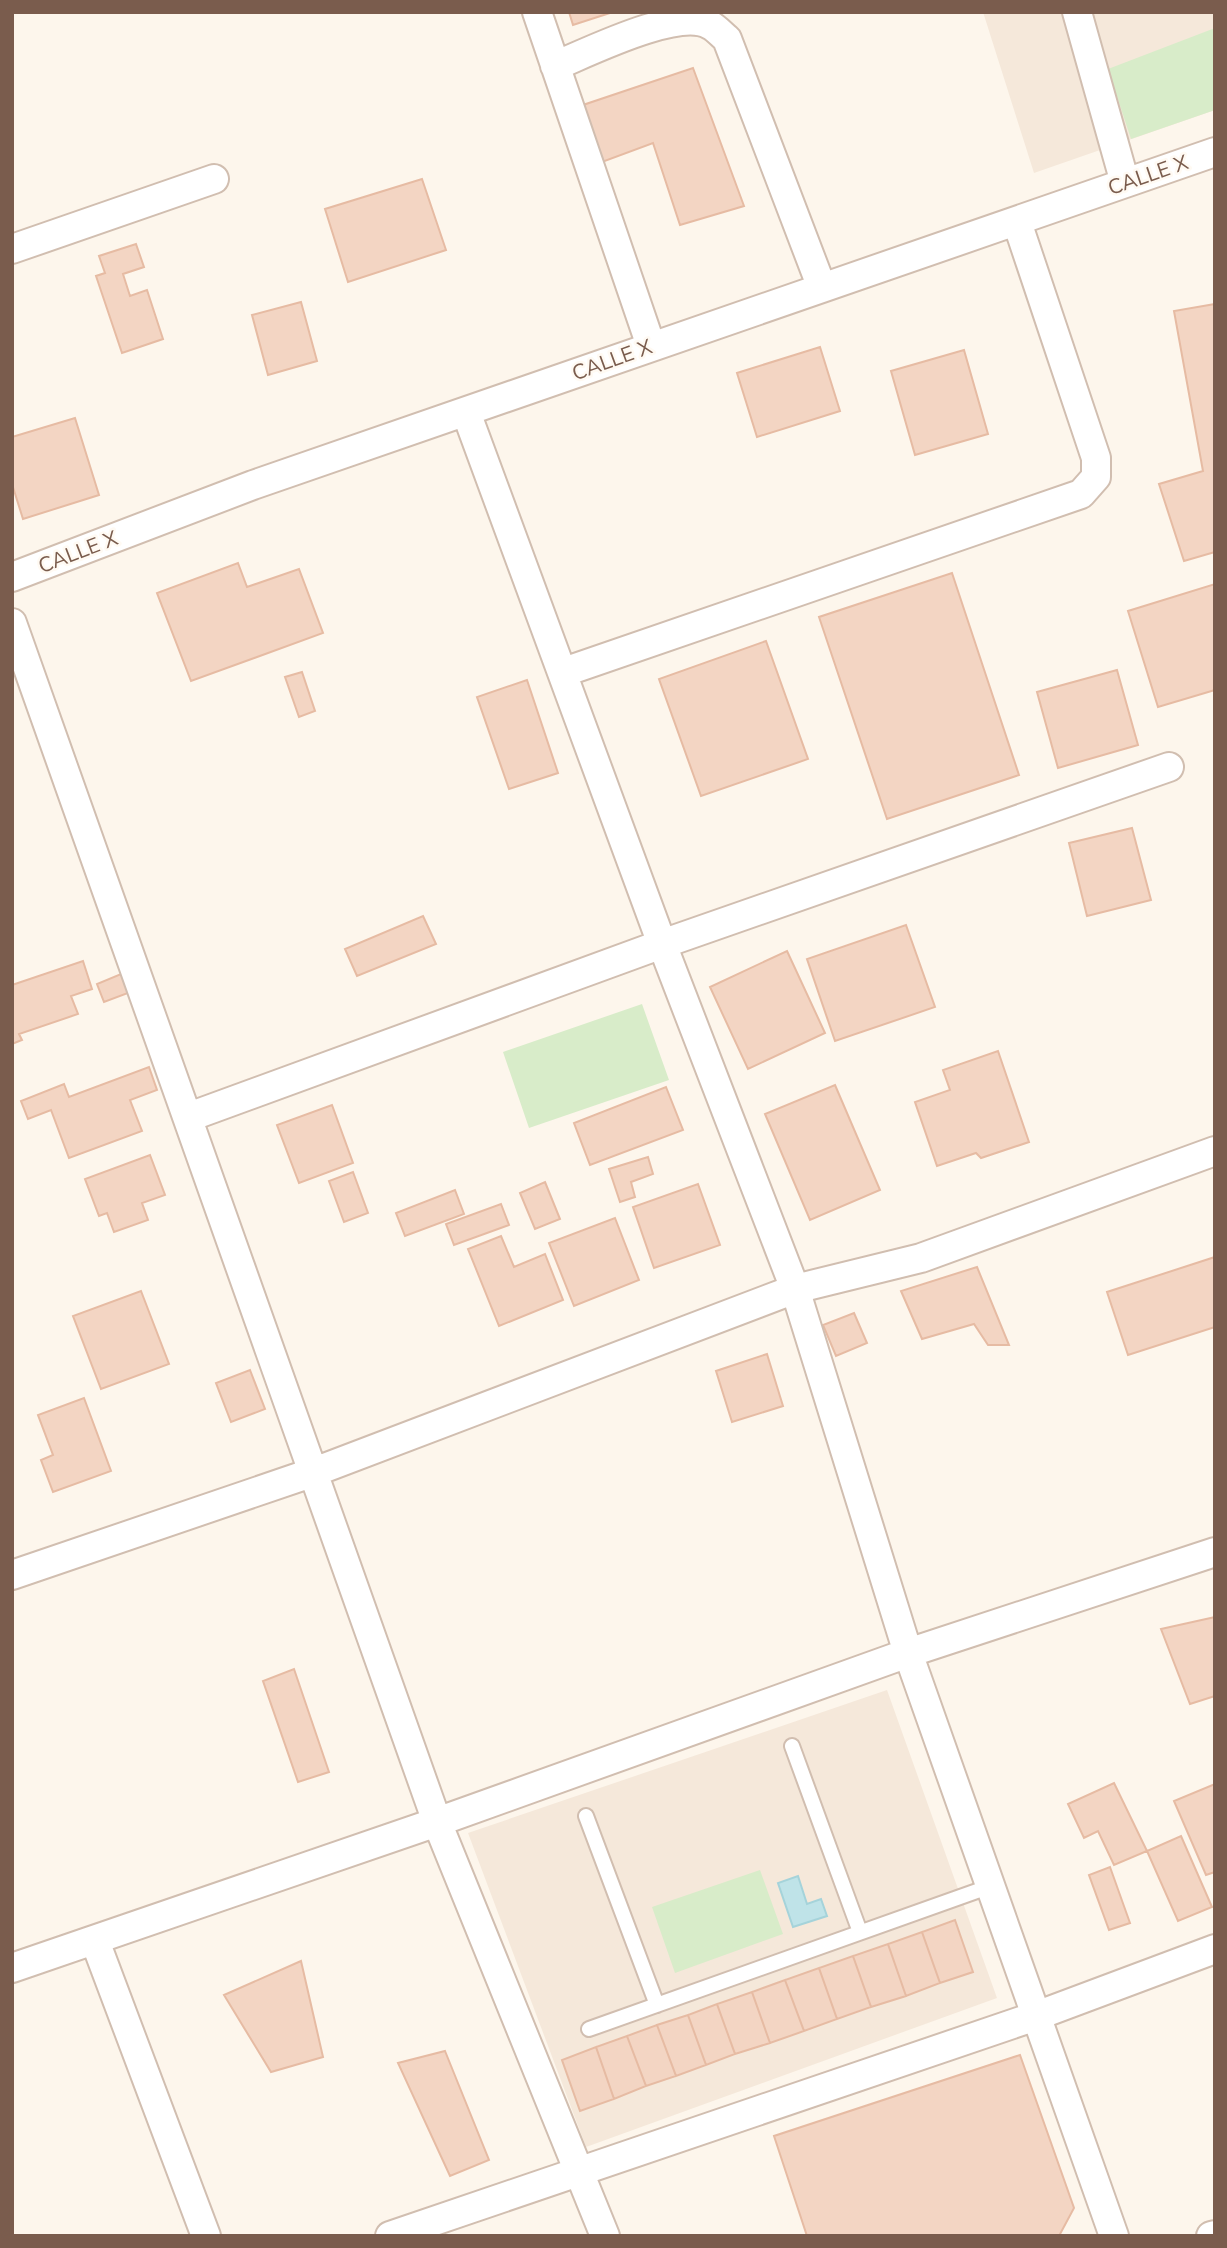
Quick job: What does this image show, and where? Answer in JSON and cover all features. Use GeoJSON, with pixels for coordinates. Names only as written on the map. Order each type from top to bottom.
{"type":"FeatureCollection","features":[{"type":"Feature","properties":{"kind":"street"},"geometry":{"type":"LineString","coordinates":[[537,12],[651,346]]}},
{"type":"Feature","properties":{"kind":"street"},"geometry":{"type":"LineString","coordinates":[[1077,12],[1125,183]]}},
{"type":"Feature","properties":{"kind":"street"},"geometry":{"type":"LineString","coordinates":[[555,66],[654,26],[687,20],[710,24],[727,39],[822,288]]}},
{"type":"Feature","properties":{"kind":"street","name":"CALLE X"},"geometry":{"type":"LineString","coordinates":[[12,577],[253,485],[1215,152]]}},
{"type":"Feature","properties":{"kind":"street"},"geometry":{"type":"LineString","coordinates":[[12,248],[214,178]]}},
{"type":"Feature","properties":{"kind":"street"},"geometry":{"type":"LineString","coordinates":[[564,672],[1081,494],[1096,477],[1096,458],[1017,222]]}},
{"type":"Feature","properties":{"kind":"street"},"geometry":{"type":"LineString","coordinates":[[466,412],[662,944],[794,1289],[908,1653],[1114,2236]]}},
{"type":"Feature","properties":{"kind":"street"},"geometry":{"type":"LineString","coordinates":[[12,623],[437,1822],[605,2236]]}},
{"type":"Feature","properties":{"kind":"street"},"geometry":{"type":"LineString","coordinates":[[189,1117],[662,944],[1169,767]]}},
{"type":"Feature","properties":{"kind":"street"},"geometry":{"type":"LineString","coordinates":[[12,1575],[313,1472],[794,1289],[921,1258],[1215,1151]]}},
{"type":"Feature","properties":{"kind":"street"},"geometry":{"type":"LineString","coordinates":[[12,1968],[437,1822],[908,1653],[1215,1552]]}},
{"type":"Feature","properties":{"kind":"street"},"geometry":{"type":"LineString","coordinates":[[95,1941],[206,2236]]}},
{"type":"Feature","properties":{"kind":"street"},"geometry":{"type":"LineString","coordinates":[[390,2236],[1036,2016],[1215,1950]]}},
{"type":"Feature","properties":{"kind":"lane"},"geometry":{"type":"LineString","coordinates":[[792,1745],[860,1931]]}},
{"type":"Feature","properties":{"kind":"lane"},"geometry":{"type":"LineString","coordinates":[[586,1816],[657,2005]]}},
{"type":"Feature","properties":{"kind":"lane"},"geometry":{"type":"LineString","coordinates":[[589,2029],[991,1886]]}},
{"type":"Feature","properties":{"kind":"shaded area"},"geometry":{"type":"Polygon","coordinates":[[[983,12],[1215,12],[1215,110],[1034,173],[983,12]]]}},
{"type":"Feature","properties":{"kind":"shaded area"},"geometry":{"type":"Polygon","coordinates":[[[887,1690],[997,1998],[586,2147],[468,1833],[887,1690]]]}},
{"type":"Feature","properties":{"kind":"green space"},"geometry":{"type":"Polygon","coordinates":[[[1215,28],[1215,110],[1131,139],[1108,69],[1215,28]]]}},
{"type":"Feature","properties":{"kind":"green space"},"geometry":{"type":"Polygon","coordinates":[[[642,1004],[669,1080],[529,1128],[503,1052],[642,1004]]]}},
{"type":"Feature","properties":{"kind":"green space"},"geometry":{"type":"Polygon","coordinates":[[[760,1870],[783,1934],[675,1973],[652,1907],[760,1870]]]}},
{"type":"Feature","properties":{"kind":"water"},"geometry":{"type":"Polygon","coordinates":[[[798,1876],[807,1904],[821,1899],[827,1916],[793,1927],[778,1883],[798,1876]]]}},
{"type":"Feature","properties":{"kind":"building"},"geometry":{"type":"Polygon","coordinates":[[[569,12],[613,12],[573,25],[569,12]]]}},
{"type":"Feature","properties":{"kind":"building"},"geometry":{"type":"Polygon","coordinates":[[[693,68],[744,206],[680,225],[653,143],[602,162],[583,105],[693,68]]]}},
{"type":"Feature","properties":{"kind":"building"},"geometry":{"type":"Polygon","coordinates":[[[422,179],[446,250],[348,282],[325,209],[422,179]]]}},
{"type":"Feature","properties":{"kind":"building"},"geometry":{"type":"Polygon","coordinates":[[[136,244],[144,267],[123,274],[130,296],[147,290],[163,339],[122,353],[96,276],[105,273],[99,256],[136,244]]]}},
{"type":"Feature","properties":{"kind":"building"},"geometry":{"type":"Polygon","coordinates":[[[301,302],[317,361],[268,375],[252,315],[301,302]]]}},
{"type":"Feature","properties":{"kind":"building"},"geometry":{"type":"Polygon","coordinates":[[[1215,304],[1215,552],[1184,561],[1159,484],[1203,471],[1174,311],[1215,304]]]}},
{"type":"Feature","properties":{"kind":"building"},"geometry":{"type":"Polygon","coordinates":[[[820,347],[840,411],[757,437],[737,373],[820,347]]]}},
{"type":"Feature","properties":{"kind":"building"},"geometry":{"type":"Polygon","coordinates":[[[964,350],[988,434],[915,455],[891,371],[964,350]]]}},
{"type":"Feature","properties":{"kind":"building"},"geometry":{"type":"Polygon","coordinates":[[[75,418],[99,495],[23,519],[12,484],[12,437],[75,418]]]}},
{"type":"Feature","properties":{"kind":"building"},"geometry":{"type":"Polygon","coordinates":[[[238,563],[247,587],[299,569],[323,633],[191,681],[157,593],[238,563]]]}},
{"type":"Feature","properties":{"kind":"building"},"geometry":{"type":"Polygon","coordinates":[[[952,573],[1019,775],[887,819],[819,617],[952,573]]]}},
{"type":"Feature","properties":{"kind":"building"},"geometry":{"type":"Polygon","coordinates":[[[1215,584],[1215,690],[1158,707],[1128,611],[1215,584]]]}},
{"type":"Feature","properties":{"kind":"building"},"geometry":{"type":"Polygon","coordinates":[[[766,641],[808,759],[701,796],[659,679],[766,641]]]}},
{"type":"Feature","properties":{"kind":"building"},"geometry":{"type":"Polygon","coordinates":[[[1117,670],[1138,745],[1058,768],[1037,692],[1117,670]]]}},
{"type":"Feature","properties":{"kind":"building"},"geometry":{"type":"Polygon","coordinates":[[[302,672],[315,711],[299,717],[285,677],[302,672]]]}},
{"type":"Feature","properties":{"kind":"building"},"geometry":{"type":"Polygon","coordinates":[[[527,680],[558,773],[509,789],[477,697],[527,680]]]}},
{"type":"Feature","properties":{"kind":"building"},"geometry":{"type":"Polygon","coordinates":[[[1132,828],[1151,900],[1087,916],[1069,843],[1132,828]]]}},
{"type":"Feature","properties":{"kind":"building"},"geometry":{"type":"Polygon","coordinates":[[[423,916],[436,944],[357,976],[345,949],[423,916]]]}},
{"type":"Feature","properties":{"kind":"building"},"geometry":{"type":"Polygon","coordinates":[[[906,925],[935,1007],[835,1041],[807,959],[906,925]]]}},
{"type":"Feature","properties":{"kind":"building"},"geometry":{"type":"Polygon","coordinates":[[[787,951],[825,1033],[748,1069],[710,987],[787,951]]]}},
{"type":"Feature","properties":{"kind":"building"},"geometry":{"type":"Polygon","coordinates":[[[83,961],[92,989],[71,996],[78,1014],[19,1034],[22,1040],[12,1044],[12,985],[83,961]]]}},
{"type":"Feature","properties":{"kind":"building"},"geometry":{"type":"Polygon","coordinates":[[[121,974],[128,993],[104,1002],[97,984],[121,974]]]}},
{"type":"Feature","properties":{"kind":"building"},"geometry":{"type":"Polygon","coordinates":[[[998,1051],[1029,1142],[981,1158],[976,1153],[937,1166],[915,1102],[950,1090],[943,1070],[998,1051]]]}},
{"type":"Feature","properties":{"kind":"building"},"geometry":{"type":"Polygon","coordinates":[[[149,1067],[157,1090],[130,1100],[142,1131],[69,1158],[51,1110],[28,1119],[21,1101],[64,1084],[69,1097],[149,1067]]]}},
{"type":"Feature","properties":{"kind":"building"},"geometry":{"type":"Polygon","coordinates":[[[835,1085],[880,1190],[810,1220],[765,1114],[835,1085]]]}},
{"type":"Feature","properties":{"kind":"building"},"geometry":{"type":"Polygon","coordinates":[[[666,1087],[683,1130],[590,1165],[574,1123],[666,1087]]]}},
{"type":"Feature","properties":{"kind":"building"},"geometry":{"type":"Polygon","coordinates":[[[332,1105],[353,1163],[299,1183],[277,1125],[332,1105]]]}},
{"type":"Feature","properties":{"kind":"building"},"geometry":{"type":"Polygon","coordinates":[[[150,1155],[165,1195],[142,1203],[148,1220],[114,1232],[107,1213],[99,1216],[85,1179],[150,1155]]]}},
{"type":"Feature","properties":{"kind":"building"},"geometry":{"type":"Polygon","coordinates":[[[648,1157],[653,1174],[631,1182],[635,1197],[620,1202],[609,1169],[648,1157]]]}},
{"type":"Feature","properties":{"kind":"building"},"geometry":{"type":"Polygon","coordinates":[[[353,1172],[368,1213],[344,1222],[329,1181],[353,1172]]]}},
{"type":"Feature","properties":{"kind":"building"},"geometry":{"type":"Polygon","coordinates":[[[545,1182],[560,1219],[535,1229],[520,1193],[545,1182]]]}},
{"type":"Feature","properties":{"kind":"building"},"geometry":{"type":"Polygon","coordinates":[[[698,1184],[720,1245],[654,1268],[633,1207],[698,1184]]]}},
{"type":"Feature","properties":{"kind":"building"},"geometry":{"type":"Polygon","coordinates":[[[455,1190],[464,1214],[405,1236],[396,1213],[455,1190]]]}},
{"type":"Feature","properties":{"kind":"building"},"geometry":{"type":"Polygon","coordinates":[[[501,1204],[509,1225],[454,1245],[446,1224],[501,1204]]]}},
{"type":"Feature","properties":{"kind":"building"},"geometry":{"type":"Polygon","coordinates":[[[615,1218],[639,1280],[574,1306],[549,1243],[615,1218]]]}},
{"type":"Feature","properties":{"kind":"building"},"geometry":{"type":"Polygon","coordinates":[[[501,1236],[514,1267],[545,1254],[563,1300],[499,1326],[468,1249],[501,1236]]]}},
{"type":"Feature","properties":{"kind":"building"},"geometry":{"type":"Polygon","coordinates":[[[1215,1257],[1215,1327],[1128,1355],[1107,1292],[1215,1257]]]}},
{"type":"Feature","properties":{"kind":"building"},"geometry":{"type":"Polygon","coordinates":[[[977,1267],[1009,1345],[988,1345],[974,1324],[922,1339],[901,1291],[977,1267]]]}},
{"type":"Feature","properties":{"kind":"building"},"geometry":{"type":"Polygon","coordinates":[[[141,1291],[169,1364],[101,1389],[73,1316],[141,1291]]]}},
{"type":"Feature","properties":{"kind":"building"},"geometry":{"type":"Polygon","coordinates":[[[854,1313],[867,1343],[836,1356],[823,1325],[854,1313]]]}},
{"type":"Feature","properties":{"kind":"building"},"geometry":{"type":"Polygon","coordinates":[[[767,1354],[783,1406],[732,1422],[716,1371],[767,1354]]]}},
{"type":"Feature","properties":{"kind":"building"},"geometry":{"type":"Polygon","coordinates":[[[250,1370],[265,1409],[231,1422],[216,1383],[250,1370]]]}},
{"type":"Feature","properties":{"kind":"building"},"geometry":{"type":"Polygon","coordinates":[[[84,1398],[111,1471],[53,1492],[41,1460],[53,1455],[38,1415],[84,1398]]]}},
{"type":"Feature","properties":{"kind":"building"},"geometry":{"type":"Polygon","coordinates":[[[1215,1617],[1215,1696],[1190,1704],[1161,1629],[1215,1617]]]}},
{"type":"Feature","properties":{"kind":"building"},"geometry":{"type":"Polygon","coordinates":[[[294,1669],[329,1772],[298,1782],[263,1681],[294,1669]]]}},
{"type":"Feature","properties":{"kind":"building"},"geometry":{"type":"Polygon","coordinates":[[[1114,1783],[1147,1851],[1114,1865],[1098,1831],[1084,1838],[1068,1804],[1114,1783]]]}},
{"type":"Feature","properties":{"kind":"building"},"geometry":{"type":"Polygon","coordinates":[[[1215,1784],[1215,1872],[1206,1875],[1174,1801],[1215,1784]]]}},
{"type":"Feature","properties":{"kind":"building"},"geometry":{"type":"Polygon","coordinates":[[[1181,1836],[1212,1907],[1178,1921],[1147,1851],[1181,1836]]]}},
{"type":"Feature","properties":{"kind":"building"},"geometry":{"type":"Polygon","coordinates":[[[1110,1867],[1130,1923],[1109,1930],[1089,1875],[1110,1867]]]}},
{"type":"Feature","properties":{"kind":"building"},"geometry":{"type":"Polygon","coordinates":[[[955,1920],[973,1972],[940,1983],[922,1932],[955,1920]]]}},
{"type":"Feature","properties":{"kind":"building"},"geometry":{"type":"Polygon","coordinates":[[[922,1932],[940,1983],[906,1996],[888,1944],[922,1932]]]}},
{"type":"Feature","properties":{"kind":"building"},"geometry":{"type":"Polygon","coordinates":[[[888,1944],[906,1996],[871,2007],[853,1956],[888,1944]]]}},
{"type":"Feature","properties":{"kind":"building"},"geometry":{"type":"Polygon","coordinates":[[[853,1956],[871,2007],[837,2019],[819,1968],[853,1956]]]}},
{"type":"Feature","properties":{"kind":"building"},"geometry":{"type":"Polygon","coordinates":[[[301,1961],[323,2057],[271,2072],[224,1995],[301,1961]]]}},
{"type":"Feature","properties":{"kind":"building"},"geometry":{"type":"Polygon","coordinates":[[[819,1968],[837,2019],[804,2031],[785,1980],[819,1968]]]}},
{"type":"Feature","properties":{"kind":"building"},"geometry":{"type":"Polygon","coordinates":[[[785,1980],[804,2031],[770,2043],[752,1992],[785,1980]]]}},
{"type":"Feature","properties":{"kind":"building"},"geometry":{"type":"Polygon","coordinates":[[[752,1992],[770,2043],[735,2054],[717,2004],[752,1992]]]}},
{"type":"Feature","properties":{"kind":"building"},"geometry":{"type":"Polygon","coordinates":[[[717,2004],[735,2054],[706,2065],[688,2015],[717,2004]]]}},
{"type":"Feature","properties":{"kind":"building"},"geometry":{"type":"Polygon","coordinates":[[[688,2015],[706,2065],[676,2076],[657,2025],[688,2015]]]}},
{"type":"Feature","properties":{"kind":"building"},"geometry":{"type":"Polygon","coordinates":[[[657,2025],[676,2076],[646,2086],[627,2036],[657,2025]]]}},
{"type":"Feature","properties":{"kind":"building"},"geometry":{"type":"Polygon","coordinates":[[[627,2036],[646,2086],[614,2099],[596,2047],[627,2036]]]}},
{"type":"Feature","properties":{"kind":"building"},"geometry":{"type":"Polygon","coordinates":[[[596,2047],[614,2099],[580,2111],[562,2060],[596,2047]]]}},
{"type":"Feature","properties":{"kind":"building"},"geometry":{"type":"Polygon","coordinates":[[[445,2051],[489,2160],[450,2176],[398,2063],[445,2051]]]}},
{"type":"Feature","properties":{"kind":"building"},"geometry":{"type":"Polygon","coordinates":[[[1020,2055],[1074,2208],[1059,2236],[807,2236],[774,2136],[1020,2055]]]}}]}
